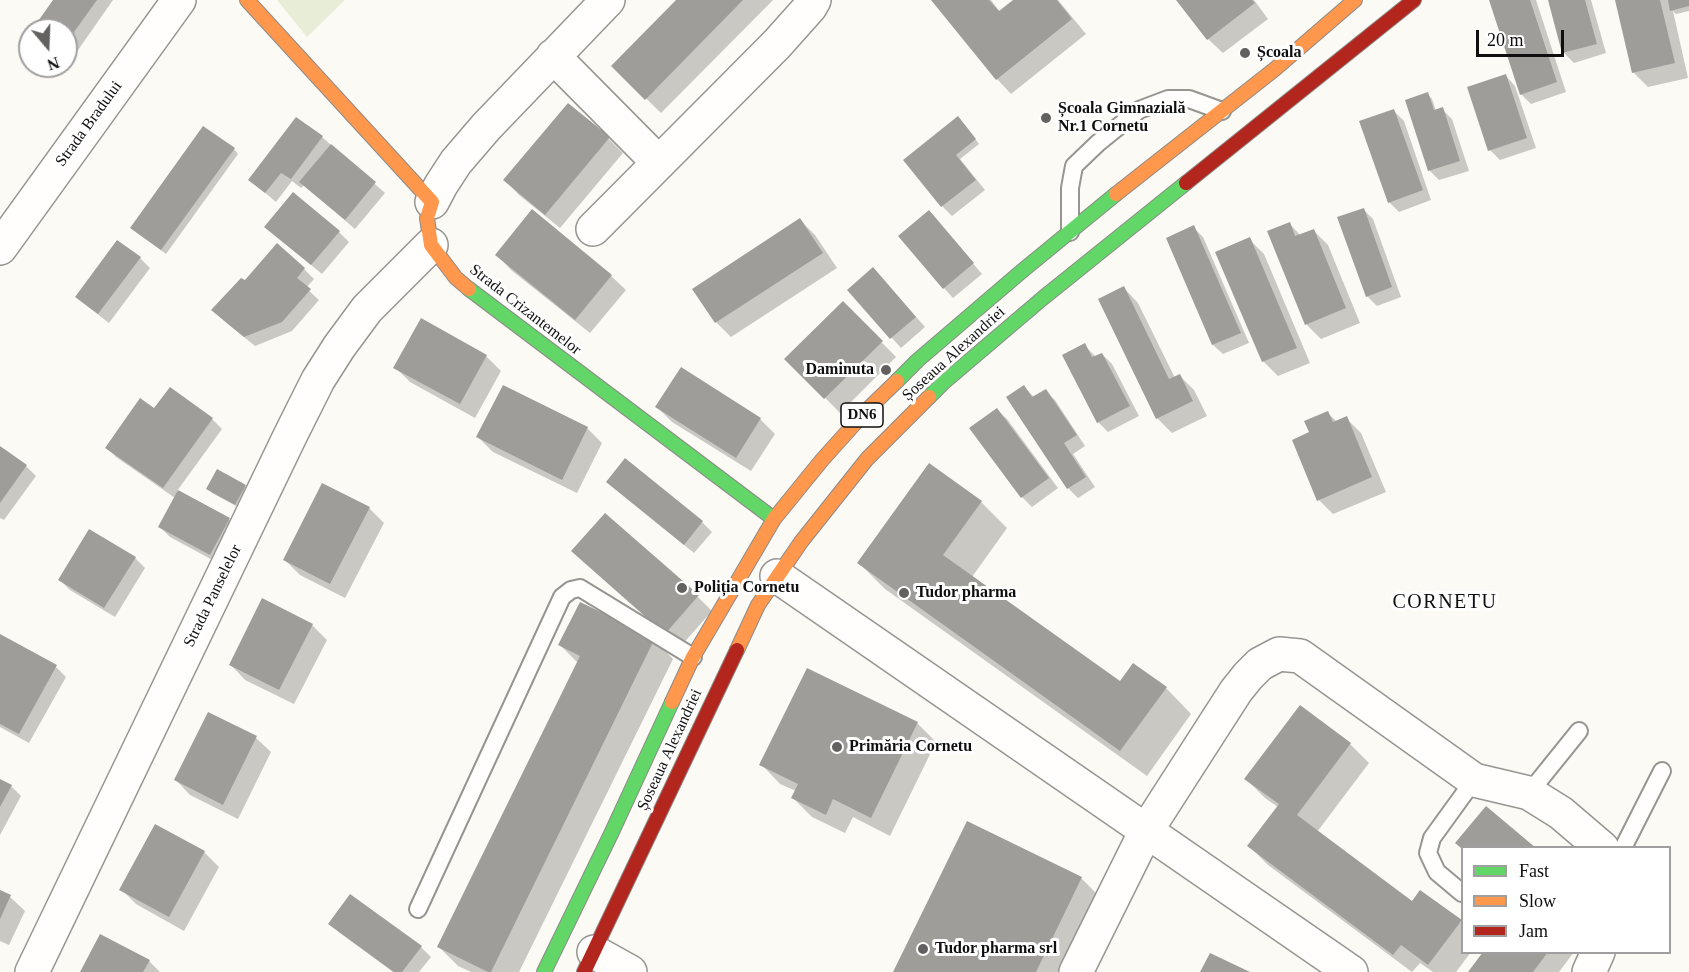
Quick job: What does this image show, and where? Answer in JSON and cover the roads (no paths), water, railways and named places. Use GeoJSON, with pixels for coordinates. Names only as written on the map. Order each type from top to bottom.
{"type":"FeatureCollection","features":[{"type":"Feature","properties":{"kind":"main road"},"geometry":{"type":"LineString","coordinates":[[247,0],[432,202],[427,219],[431,245]]}},
{"type":"Feature","properties":{"kind":"main road","name":"Șoseaua Alexandriei"},"geometry":{"type":"LineString","coordinates":[[544,972],[693,657],[774,519],[822,460],[866,411],[918,360],[1143,172],[1275,69],[1355,0]]}},
{"type":"Feature","properties":{"kind":"main road","name":"Șoseaua Alexandriei"},"geometry":{"type":"LineString","coordinates":[[589,962],[758,605],[801,542],[867,459],[943,383],[1052,291],[1414,0]]}},
{"type":"Feature","properties":{"kind":"main road","name":"Strada Crizantemelor"},"geometry":{"type":"LineString","coordinates":[[431,245],[456,278],[480,299],[774,519]]}},
{"type":"Feature","properties":{"kind":"street","name":"Strada Bradului"},"geometry":{"type":"LineString","coordinates":[[0,248],[179,0]]}},
{"type":"Feature","properties":{"kind":"street"},"geometry":{"type":"LineString","coordinates":[[432,202],[456,162],[486,127],[608,0]]}},
{"type":"Feature","properties":{"kind":"street"},"geometry":{"type":"LineString","coordinates":[[593,229],[777,44],[814,0]]}},
{"type":"Feature","properties":{"kind":"street"},"geometry":{"type":"LineString","coordinates":[[553,56],[659,163]]}},
{"type":"Feature","properties":{"kind":"street","name":"Strada Panselelor"},"geometry":{"type":"LineString","coordinates":[[32,972],[318,380],[367,309],[431,245]]}},
{"type":"Feature","properties":{"kind":"street"},"geometry":{"type":"LineString","coordinates":[[777,576],[1351,972]]}},
{"type":"Feature","properties":{"kind":"street"},"geometry":{"type":"LineString","coordinates":[[1076,972],[1146,831],[1236,690],[1260,664],[1278,654],[1300,656],[1474,780],[1529,793],[1561,813],[1600,846]]}},
{"type":"Feature","properties":{"kind":"street"},"geometry":{"type":"LineString","coordinates":[[1589,972],[1597,954]]}},
{"type":"Feature","properties":{"kind":"street"},"geometry":{"type":"LineString","coordinates":[[589,962],[630,972]]}},
{"type":"Feature","properties":{"kind":"lane"},"geometry":{"type":"LineString","coordinates":[[1070,232],[1070,188],[1074,166],[1139,110],[1168,99],[1189,99],[1222,111]]}},
{"type":"Feature","properties":{"kind":"lane"},"geometry":{"type":"LineString","coordinates":[[418,909],[562,597],[571,590],[580,588],[693,657]]}},
{"type":"Feature","properties":{"kind":"lane"},"geometry":{"type":"LineString","coordinates":[[1529,793],[1579,731]]}},
{"type":"Feature","properties":{"kind":"lane"},"geometry":{"type":"LineString","coordinates":[[1624,846],[1662,771]]}},
{"type":"Feature","properties":{"kind":"lane"},"geometry":{"type":"LineString","coordinates":[[1461,892],[1437,872],[1428,853],[1432,837],[1474,780]]}},
{"type":"Feature","properties":{"kind":"place","name":"Școala"},"geometry":{"type":"Point","coordinates":[1245,53]}},
{"type":"Feature","properties":{"kind":"place","name":"Școala Gimnazială Nr.1 Cornetu"},"geometry":{"type":"Point","coordinates":[1046,118]}},
{"type":"Feature","properties":{"kind":"place","name":"Daminuta"},"geometry":{"type":"Point","coordinates":[886,370]}},
{"type":"Feature","properties":{"kind":"place","name":"Poliția Cornetu"},"geometry":{"type":"Point","coordinates":[682,588]}},
{"type":"Feature","properties":{"kind":"place","name":"Tudor pharma"},"geometry":{"type":"Point","coordinates":[904,593]}},
{"type":"Feature","properties":{"kind":"place","name":"Primăria Cornetu"},"geometry":{"type":"Point","coordinates":[837,747]}},
{"type":"Feature","properties":{"kind":"place","name":"Tudor pharma srl"},"geometry":{"type":"Point","coordinates":[923,949]}},
{"type":"Feature","properties":{"kind":"district","name":"CORNETU"},"geometry":{"type":"Point","coordinates":[1445,603]}}]}
